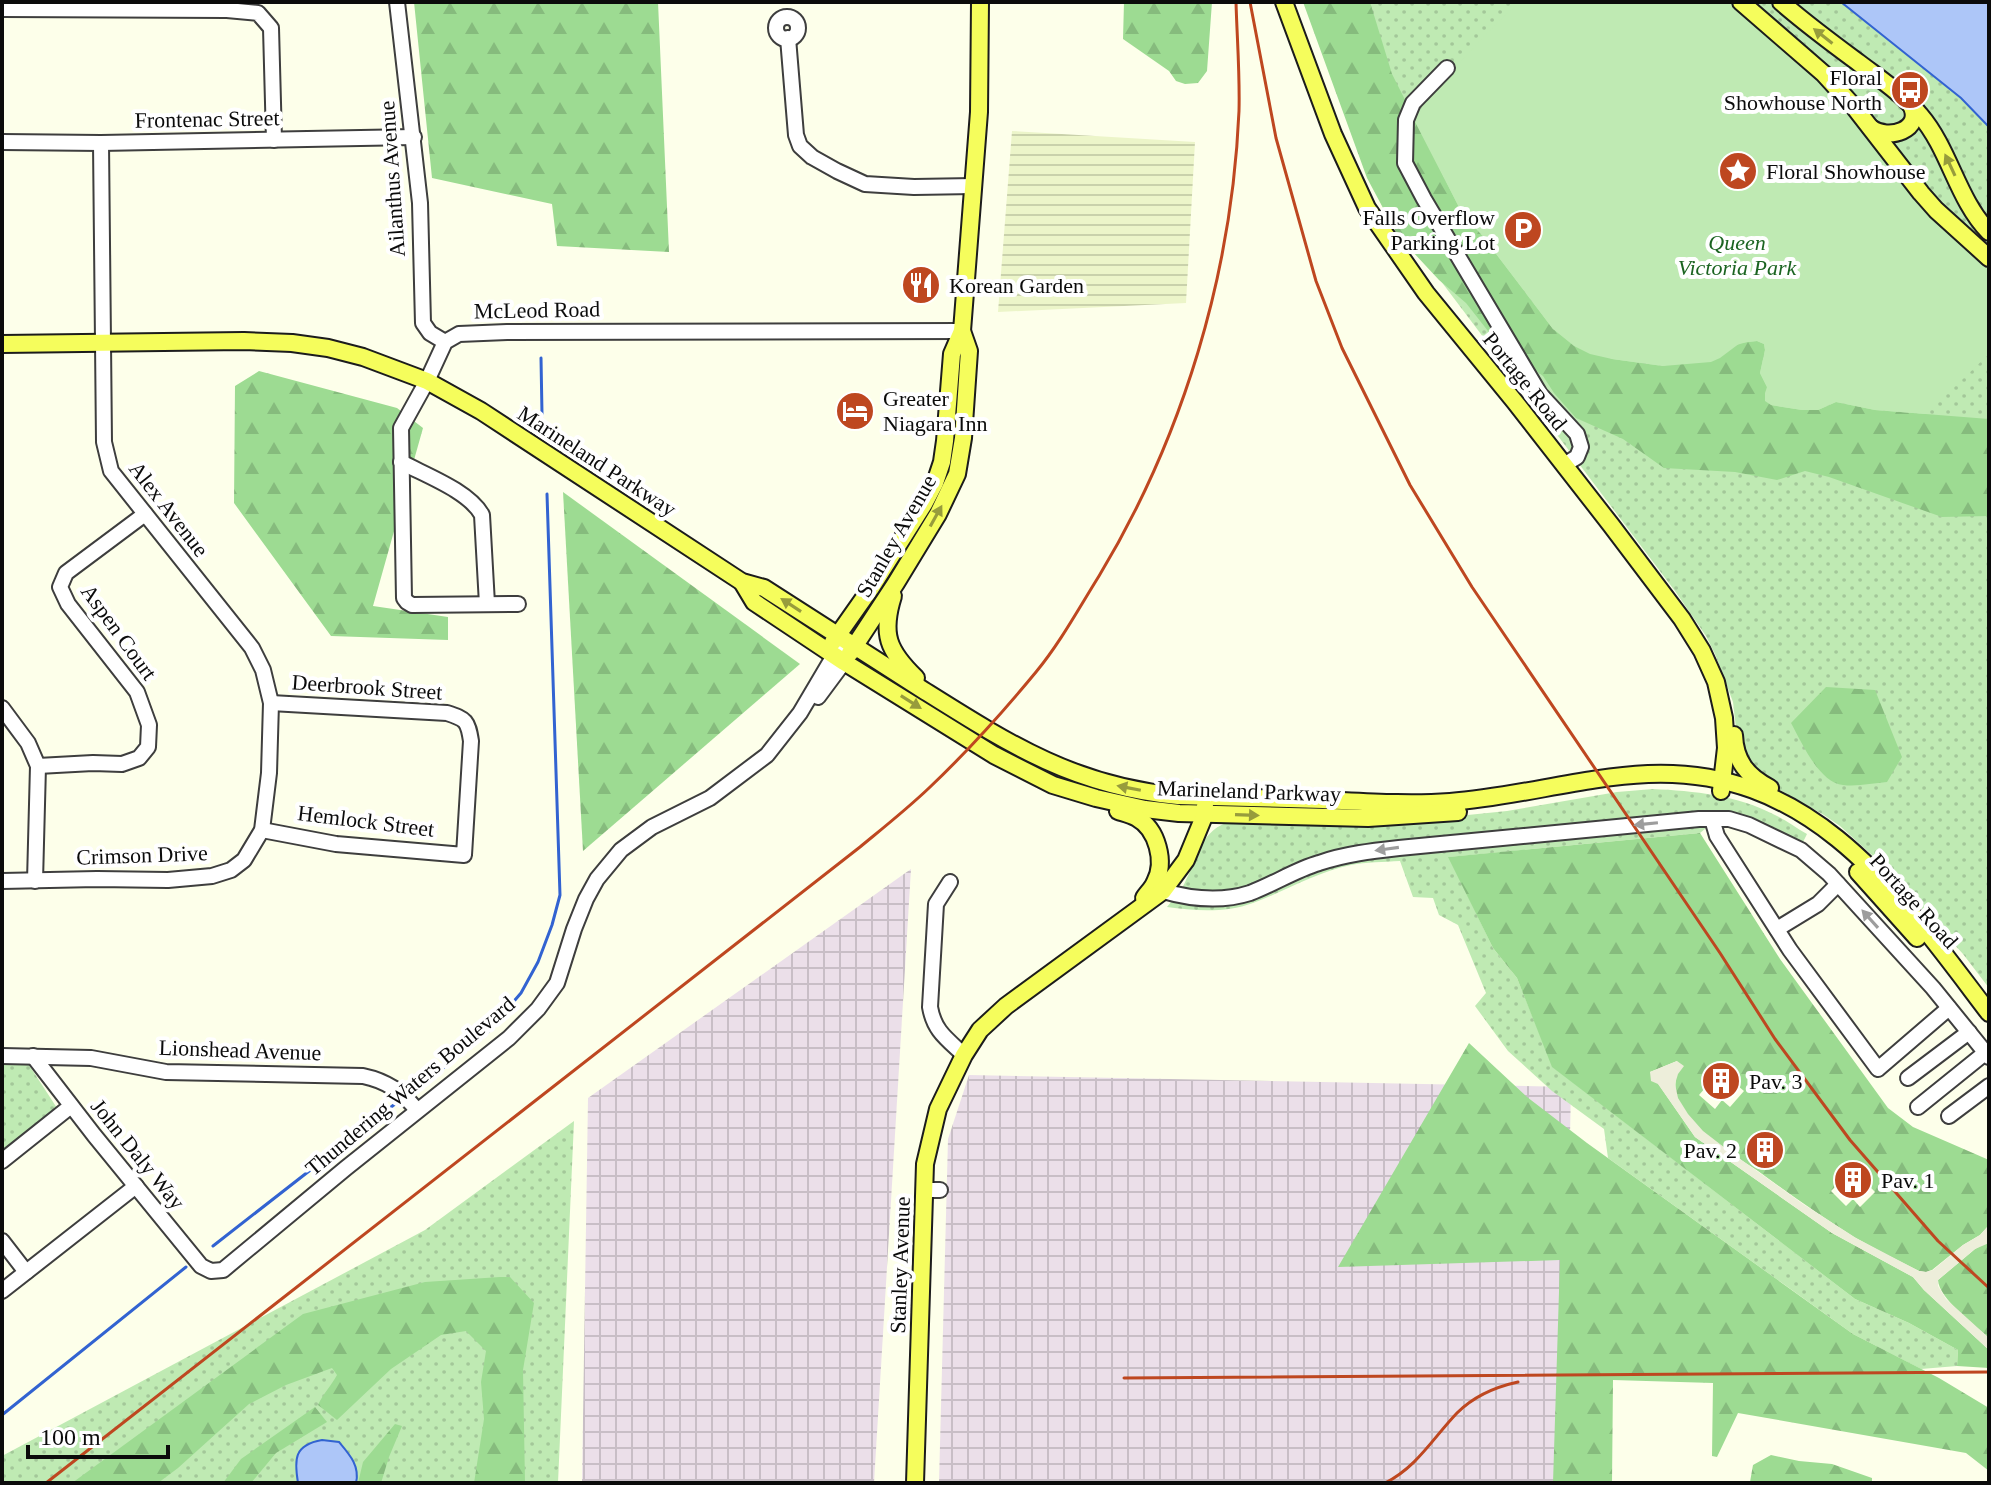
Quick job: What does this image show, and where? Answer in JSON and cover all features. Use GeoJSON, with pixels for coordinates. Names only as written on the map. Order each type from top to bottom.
{"type":"FeatureCollection","features":[{"type":"Feature","properties":{"kind":"main road","name":"Stanley Avenue"},"geometry":{"type":"LineString","coordinates":[[836,650],[924,504],[942,462],[952,354],[962,331],[974,186],[979,112],[980,2]]}},
{"type":"Feature","properties":{"kind":"main road","name":"Portage Road"},"geometry":{"type":"LineString","coordinates":[[1284,2],[1333,134],[1367,208],[1426,293],[1659,588],[1702,651],[1722,702],[1725,727],[1722,786]]}},
{"type":"Feature","properties":{"kind":"main road"},"geometry":{"type":"LineString","coordinates":[[1741,2],[1846,96],[1936,210],[1989,258]]}},
{"type":"Feature","properties":{"kind":"main road"},"geometry":{"type":"LineString","coordinates":[[1781,2],[1911,105],[1935,135],[1968,203],[1989,232]]}},
{"type":"Feature","properties":{"kind":"main road"},"geometry":{"type":"LineString","coordinates":[[1870,127],[1884,134],[1908,128],[1915,115],[1911,105]]}},
{"type":"Feature","properties":{"kind":"main road","name":"Stanley Avenue"},"geometry":{"type":"LineString","coordinates":[[836,650],[854,646],[938,514],[957,474],[963,438],[969,351],[962,331]]}},
{"type":"Feature","properties":{"kind":"main road"},"geometry":{"type":"LineString","coordinates":[[2,344],[292,343],[363,357],[427,381]]}},
{"type":"Feature","properties":{"kind":"main road","name":"Marineland Parkway"},"geometry":{"type":"LineString","coordinates":[[427,381],[481,411],[742,582],[754,602],[836,650],[994,755],[1053,785],[1145,809],[1326,817],[1389,817],[1499,807],[1635,786],[1722,786]]}},
{"type":"Feature","properties":{"kind":"main road"},"geometry":{"type":"LineString","coordinates":[[896,583],[887,614],[889,643],[906,669],[934,696]]}},
{"type":"Feature","properties":{"kind":"main road"},"geometry":{"type":"LineString","coordinates":[[1659,588],[1685,614],[1716,663],[1728,693],[1735,750],[1744,768],[1757,781],[1811,811],[1847,836],[1881,871],[1907,909]]}},
{"type":"Feature","properties":{"kind":"main road","name":"Marineland Parkway"},"geometry":{"type":"LineString","coordinates":[[854,646],[998,737],[1077,774],[1128,789],[1178,796],[1423,803],[1499,797],[1634,775],[1667,774],[1722,786]]}},
{"type":"Feature","properties":{"kind":"main road"},"geometry":{"type":"LineString","coordinates":[[994,755],[1034,782],[1073,799],[1139,818],[1151,831],[1159,851],[1160,868],[1156,881],[1131,916]]}},
{"type":"Feature","properties":{"kind":"main road","name":"Portage Road"},"geometry":{"type":"LineString","coordinates":[[1722,786],[1777,800],[1825,828],[1858,857],[1907,909],[1989,1014]]}},
{"type":"Feature","properties":{"kind":"main road","name":"Portage Road"},"geometry":{"type":"LineString","coordinates":[[1722,786],[1802,825],[1830,846],[1857,871],[1989,1014]]}},
{"type":"Feature","properties":{"kind":"main road","name":"Stanley Avenue"},"geometry":{"type":"LineString","coordinates":[[915,1483],[932,1190],[925,1164],[938,1109],[980,1030],[1006,1006],[1163,891],[1186,860],[1205,814],[1206,797]]}},
{"type":"Feature","properties":{"kind":"street","name":"Ailanthus Avenue"},"geometry":{"type":"LineString","coordinates":[[397,2],[420,203],[423,323],[430,333],[445,342]]}},
{"type":"Feature","properties":{"kind":"street"},"geometry":{"type":"LineString","coordinates":[[2,9],[227,10],[258,13],[271,28],[274,140]]}},
{"type":"Feature","properties":{"kind":"street"},"geometry":{"type":"LineString","coordinates":[[788,38],[796,135],[800,146],[812,157],[865,184],[974,186]]}},
{"type":"Feature","properties":{"kind":"street"},"geometry":{"type":"LineString","coordinates":[[1447,68],[1413,103],[1406,120],[1405,163],[1540,394],[1577,434],[1581,447],[1577,457],[1564,465]]}},
{"type":"Feature","properties":{"kind":"street","name":"Frontenac Street"},"geometry":{"type":"LineString","coordinates":[[2,142],[414,137]]}},
{"type":"Feature","properties":{"kind":"street","name":"Alex Avenue"},"geometry":{"type":"LineString","coordinates":[[101,143],[104,442],[111,471],[252,648],[263,670],[271,703],[269,773],[262,830]]}},
{"type":"Feature","properties":{"kind":"street","name":"McLeod Road"},"geometry":{"type":"LineString","coordinates":[[445,342],[451,337],[470,332],[962,331]]}},
{"type":"Feature","properties":{"kind":"street"},"geometry":{"type":"LineString","coordinates":[[445,342],[401,428],[404,598],[412,605],[518,604]]}},
{"type":"Feature","properties":{"kind":"street"},"geometry":{"type":"LineString","coordinates":[[401,462],[477,506],[482,515],[487,604]]}},
{"type":"Feature","properties":{"kind":"street","name":"Aspen Court"},"geometry":{"type":"LineString","coordinates":[[38,766],[122,764],[139,758],[148,747],[149,725],[137,692],[68,604],[60,587],[66,573],[145,514]]}},
{"type":"Feature","properties":{"kind":"street","name":"Thundering Waters Boulevard"},"geometry":{"type":"LineString","coordinates":[[215,1271],[230,1266],[417,1110],[509,1038],[538,1009],[557,983],[586,899],[597,879],[621,850],[652,827],[710,798],[767,755],[800,713],[815,701],[836,650]]}},
{"type":"Feature","properties":{"kind":"street","name":"Deerbrook Street"},"geometry":{"type":"LineString","coordinates":[[271,703],[447,713],[462,718],[469,725],[471,741],[464,855]]}},
{"type":"Feature","properties":{"kind":"street"},"geometry":{"type":"LineString","coordinates":[[2,708],[28,743],[38,766],[35,881]]}},
{"type":"Feature","properties":{"kind":"street"},"geometry":{"type":"LineString","coordinates":[[1712,819],[1717,836],[1790,950],[1878,1069],[1949,1008]]}},
{"type":"Feature","properties":{"kind":"street"},"geometry":{"type":"LineString","coordinates":[[1163,891],[1190,897],[1232,897],[1306,867],[1355,854],[1685,820],[1729,819],[1801,850],[1838,884],[1818,904],[1777,929]]}},
{"type":"Feature","properties":{"kind":"street","name":"Hemlock Street"},"geometry":{"type":"LineString","coordinates":[[262,830],[336,844],[464,855]]}},
{"type":"Feature","properties":{"kind":"street","name":"Crimson Drive"},"geometry":{"type":"LineString","coordinates":[[2,881],[168,880],[212,876],[231,870],[244,860],[262,830]]}},
{"type":"Feature","properties":{"kind":"street"},"geometry":{"type":"LineString","coordinates":[[950,882],[936,904],[930,1007],[932,1021],[964,1055]]}},
{"type":"Feature","properties":{"kind":"street","name":"Portage Road"},"geometry":{"type":"LineString","coordinates":[[1838,884],[1923,977],[1987,1055]]}},
{"type":"Feature","properties":{"kind":"street"},"geometry":{"type":"LineString","coordinates":[[1908,1078],[1969,1032]]}},
{"type":"Feature","properties":{"kind":"street"},"geometry":{"type":"LineString","coordinates":[[1918,1107],[1987,1055]]}},
{"type":"Feature","properties":{"kind":"street","name":"Lionshead Avenue"},"geometry":{"type":"LineString","coordinates":[[2,1056],[91,1058],[166,1072],[363,1076],[393,1087],[417,1110]]}},
{"type":"Feature","properties":{"kind":"street","name":"John Daly Way"},"geometry":{"type":"LineString","coordinates":[[33,1056],[201,1266],[215,1271]]}},
{"type":"Feature","properties":{"kind":"street"},"geometry":{"type":"LineString","coordinates":[[1949,1116],[1989,1086]]}},
{"type":"Feature","properties":{"kind":"street"},"geometry":{"type":"LineString","coordinates":[[2,1161],[71,1106]]}},
{"type":"Feature","properties":{"kind":"street"},"geometry":{"type":"LineString","coordinates":[[2,1291],[136,1186]]}},
{"type":"Feature","properties":{"kind":"street"},"geometry":{"type":"LineString","coordinates":[[2,1241],[26,1272]]}},
{"type":"Feature","properties":{"kind":"shaded area"},"geometry":{"type":"Polygon","coordinates":[[[911,869],[874,1483],[582,1483],[588,1098],[911,869]]]}},
{"type":"Feature","properties":{"kind":"shaded area"},"geometry":{"type":"Polygon","coordinates":[[[1677,1061],[1684,1066],[1675,1084],[1678,1098],[1703,1131],[1803,1204],[1856,1238],[1926,1272],[1980,1235],[1989,1225],[1989,1243],[1975,1249],[1938,1280],[1938,1286],[1946,1299],[1989,1338],[1989,1350],[1913,1277],[1832,1233],[1695,1137],[1658,1084],[1651,1081],[1650,1072],[1677,1061]]]}},
{"type":"Feature","properties":{"kind":"shaded area"},"geometry":{"type":"Polygon","coordinates":[[[969,1075],[1571,1087],[1563,1483],[939,1483],[948,1139],[969,1075]]]}},
{"type":"Feature","properties":{"kind":"green space"},"geometry":{"type":"Polygon","coordinates":[[[414,2],[658,2],[669,252],[557,246],[552,204],[432,178],[414,2]]]}},
{"type":"Feature","properties":{"kind":"green space"},"geometry":{"type":"Polygon","coordinates":[[[1124,2],[1212,2],[1207,71],[1198,83],[1176,81],[1169,71],[1123,39],[1124,2]]]}},
{"type":"Feature","properties":{"kind":"green space"},"geometry":{"type":"Polygon","coordinates":[[[1303,2],[1370,2],[1392,74],[1463,215],[1553,329],[1612,359],[1663,366],[1757,341],[1764,344],[1760,373],[1771,405],[1818,410],[1836,402],[1875,410],[1989,419],[1989,516],[1942,517],[1805,471],[1777,480],[1735,472],[1664,468],[1623,439],[1576,418],[1543,376],[1525,362],[1510,359],[1466,303],[1439,280],[1398,236],[1367,178],[1303,2]]]}},
{"type":"Feature","properties":{"kind":"green space","name":"Queen Victoria Park"},"geometry":{"type":"Polygon","coordinates":[[[1304,2],[1841,2],[1961,98],[1989,127],[1989,988],[1963,954],[1873,856],[1824,815],[1762,780],[1738,746],[1733,702],[1706,636],[1391,215],[1304,2]]]}},
{"type":"Feature","properties":{"kind":"green space"},"geometry":{"type":"Polygon","coordinates":[[[1520,2],[1733,2],[1830,87],[1902,179],[1909,193],[1942,227],[1947,227],[1989,265],[1989,354],[1926,414],[1875,410],[1836,402],[1818,410],[1771,405],[1765,401],[1767,387],[1760,373],[1764,344],[1757,341],[1740,343],[1711,362],[1663,366],[1612,359],[1574,346],[1553,329],[1463,215],[1413,118],[1477,44],[1520,2]]]}},
{"type":"Feature","properties":{"kind":"green space"},"geometry":{"type":"Polygon","coordinates":[[[1012,131],[1195,142],[1186,303],[998,312],[1012,131]]]}},
{"type":"Feature","properties":{"kind":"green space"},"geometry":{"type":"Polygon","coordinates":[[[259,371],[397,408],[423,428],[373,606],[448,617],[448,640],[331,636],[234,503],[235,386],[259,371]]]}},
{"type":"Feature","properties":{"kind":"green space"},"geometry":{"type":"Polygon","coordinates":[[[563,492],[800,664],[583,851],[563,492]]]}},
{"type":"Feature","properties":{"kind":"green space"},"geometry":{"type":"Polygon","coordinates":[[[1826,687],[1875,690],[1902,757],[1887,782],[1843,785],[1826,777],[1812,760],[1791,723],[1826,687]]]}},
{"type":"Feature","properties":{"kind":"green space"},"geometry":{"type":"Polygon","coordinates":[[[1653,789],[1700,793],[1746,803],[1779,817],[1807,834],[1800,848],[1721,816],[1700,833],[1449,857],[1493,948],[1517,978],[1553,1067],[1855,1299],[1909,1323],[1958,1350],[1957,1366],[1921,1369],[1853,1334],[1608,1158],[1604,1129],[1552,1091],[1508,1051],[1475,1006],[1486,993],[1458,925],[1439,915],[1433,898],[1413,897],[1400,861],[1338,868],[1253,903],[1232,908],[1199,910],[1167,907],[1182,887],[1204,841],[1217,828],[1239,819],[1458,816],[1653,789]]]}},
{"type":"Feature","properties":{"kind":"green space"},"geometry":{"type":"Polygon","coordinates":[[[1700,833],[1780,959],[1888,1108],[1913,1127],[1989,1160],[1989,1225],[1932,1270],[1919,1271],[1842,1229],[1701,1130],[1677,1097],[1677,1061],[1650,1072],[1695,1137],[1832,1233],[1913,1277],[1989,1350],[1989,1368],[1957,1366],[1958,1350],[1909,1323],[1855,1299],[1552,1067],[1517,978],[1493,948],[1448,857],[1700,833]],[[1720,1071],[1699,1095],[1715,1109],[1722,1100],[1730,1107],[1744,1091],[1720,1071]],[[1853,1169],[1831,1191],[1846,1206],[1853,1199],[1860,1207],[1875,1192],[1853,1169]]]}},
{"type":"Feature","properties":{"kind":"green space"},"geometry":{"type":"Polygon","coordinates":[[[1469,1043],[1527,1097],[1587,1143],[1853,1334],[1939,1378],[1989,1408],[1989,1471],[1966,1453],[1738,1413],[1717,1457],[1712,1456],[1713,1383],[1613,1380],[1612,1483],[1553,1483],[1560,1260],[1338,1267],[1469,1043]]]}},
{"type":"Feature","properties":{"kind":"green space"},"geometry":{"type":"Polygon","coordinates":[[[2,1064],[29,1065],[57,1108],[2,1153],[2,1064]]]}},
{"type":"Feature","properties":{"kind":"green space"},"geometry":{"type":"Polygon","coordinates":[[[574,1121],[558,1483],[2,1483],[2,1456],[425,1230],[574,1121]]]}},
{"type":"Feature","properties":{"kind":"green space"},"geometry":{"type":"Polygon","coordinates":[[[1989,1243],[1989,1338],[1951,1303],[1938,1280],[1989,1243]]]}},
{"type":"Feature","properties":{"kind":"green space"},"geometry":{"type":"Polygon","coordinates":[[[510,1277],[534,1303],[523,1370],[525,1483],[474,1483],[484,1419],[481,1382],[486,1351],[466,1331],[441,1335],[391,1369],[337,1420],[318,1405],[337,1375],[332,1368],[286,1385],[249,1404],[158,1483],[72,1483],[303,1314],[425,1282],[510,1277]]]}},
{"type":"Feature","properties":{"kind":"green space"},"geometry":{"type":"Polygon","coordinates":[[[315,1407],[327,1422],[276,1453],[251,1483],[223,1483],[241,1459],[315,1407]]]}},
{"type":"Feature","properties":{"kind":"green space"},"geometry":{"type":"Polygon","coordinates":[[[395,1424],[402,1426],[381,1483],[358,1483],[363,1462],[395,1424]]]}},
{"type":"Feature","properties":{"kind":"green space"},"geometry":{"type":"Polygon","coordinates":[[[1771,1455],[1832,1464],[1872,1478],[1872,1483],[1751,1483],[1753,1465],[1771,1455]]]}},
{"type":"Feature","properties":{"kind":"water"},"geometry":{"type":"Polygon","coordinates":[[[1841,2],[1989,2],[1989,127],[1961,98],[1841,2]]]}},
{"type":"Feature","properties":{"kind":"water"},"geometry":{"type":"Polygon","coordinates":[[[322,1440],[339,1442],[347,1452],[355,1466],[356,1483],[298,1483],[298,1454],[306,1445],[322,1440]]]}},
{"type":"Feature","properties":{"kind":"waterway"},"geometry":{"type":"LineString","coordinates":[[541,358],[542,414]]}},
{"type":"Feature","properties":{"kind":"waterway"},"geometry":{"type":"LineString","coordinates":[[420,1086],[485,1035],[521,993],[538,962],[560,895],[547,494]]}},
{"type":"Feature","properties":{"kind":"waterway"},"geometry":{"type":"LineString","coordinates":[[213,1246],[395,1104]]}},
{"type":"Feature","properties":{"kind":"waterway"},"geometry":{"type":"LineString","coordinates":[[2,1415],[186,1267]]}},
{"type":"Feature","properties":{"kind":"railway"},"geometry":{"type":"LineString","coordinates":[[46,1483],[860,847],[943,774],[1036,672],[1069,625],[1129,523],[1155,468],[1198,352],[1214,293],[1234,172],[1239,111],[1236,2]]}},
{"type":"Feature","properties":{"kind":"railway"},"geometry":{"type":"LineString","coordinates":[[1250,2],[1276,138],[1316,281],[1342,348],[1410,485],[1472,587],[1775,1039],[1850,1140],[1938,1241],[1989,1288]]}},
{"type":"Feature","properties":{"kind":"railway"},"geometry":{"type":"LineString","coordinates":[[1124,1378],[1989,1372]]}},
{"type":"Feature","properties":{"kind":"railway"},"geometry":{"type":"LineString","coordinates":[[1385,1483],[1416,1460],[1470,1402],[1518,1382]]}},
{"type":"Feature","properties":{"kind":"place","name":"Floral Showhouse North"},"geometry":{"type":"Point","coordinates":[1910,90]}},
{"type":"Feature","properties":{"kind":"place","name":"Floral Showhouse"},"geometry":{"type":"Point","coordinates":[1738,171]}},
{"type":"Feature","properties":{"kind":"place","name":"Falls Overflow Parking Lot"},"geometry":{"type":"Point","coordinates":[1523,230]}},
{"type":"Feature","properties":{"kind":"place","name":"Korean Garden"},"geometry":{"type":"Point","coordinates":[921,285]}},
{"type":"Feature","properties":{"kind":"place","name":"Greater Niagara Inn"},"geometry":{"type":"Point","coordinates":[855,411]}},
{"type":"Feature","properties":{"kind":"place","name":"Pav. 3"},"geometry":{"type":"Point","coordinates":[1721,1081]}},
{"type":"Feature","properties":{"kind":"place","name":"Pav. 2"},"geometry":{"type":"Point","coordinates":[1765,1150]}},
{"type":"Feature","properties":{"kind":"place","name":"Pav. 1"},"geometry":{"type":"Point","coordinates":[1853,1180]}}]}
